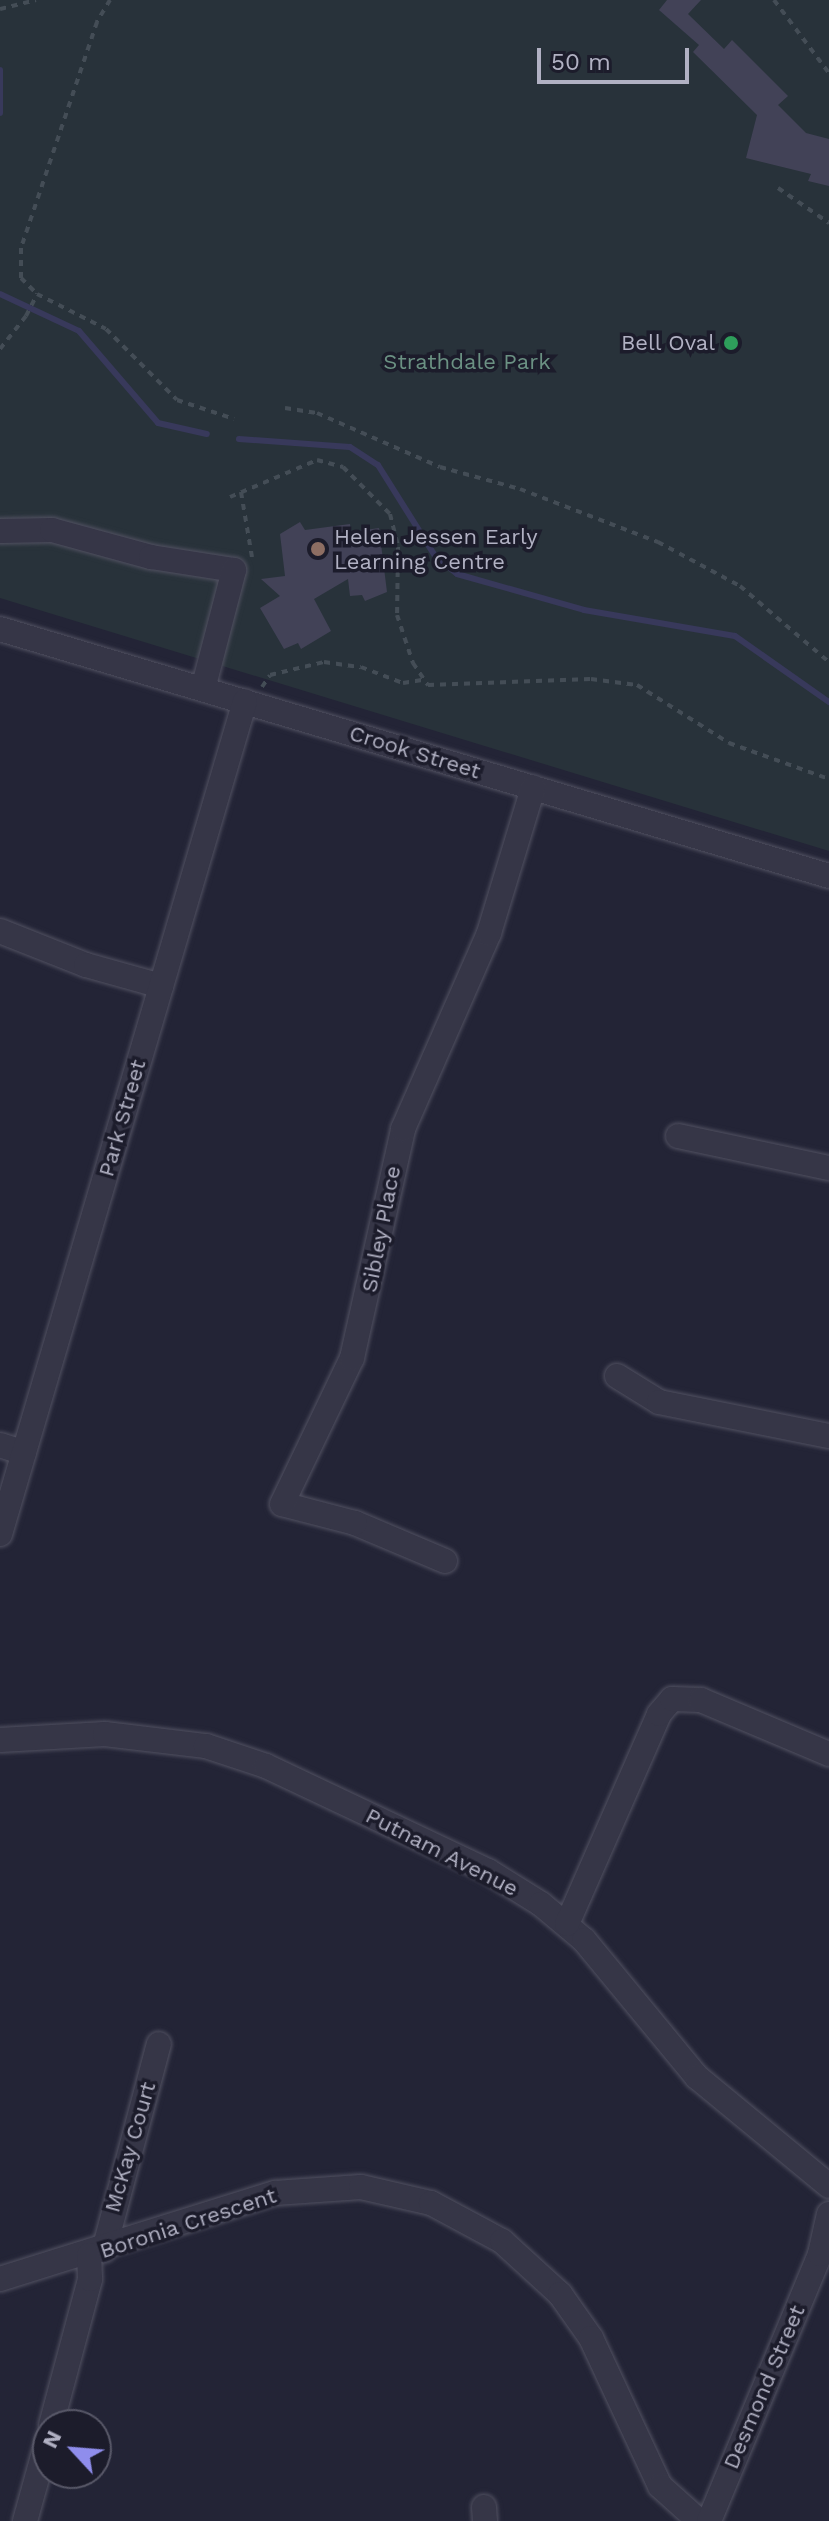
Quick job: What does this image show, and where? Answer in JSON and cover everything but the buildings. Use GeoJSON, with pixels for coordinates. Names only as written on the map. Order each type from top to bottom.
{"type":"FeatureCollection","features":[{"type":"Feature","properties":{"kind":"street"},"geometry":{"type":"LineString","coordinates":[[0,531],[52,530],[151,557],[234,570],[203,689]]}},
{"type":"Feature","properties":{"kind":"street","name":"Crook Street"},"geometry":{"type":"LineString","coordinates":[[0,629],[829,876]]}},
{"type":"Feature","properties":{"kind":"street","name":"Park Street"},"geometry":{"type":"LineString","coordinates":[[0,1534],[161,986],[251,703]]}},
{"type":"Feature","properties":{"kind":"street","name":"Sibley Place"},"geometry":{"type":"LineString","coordinates":[[445,1561],[355,1523],[282,1504],[352,1358],[403,1129],[489,933],[533,788]]}},
{"type":"Feature","properties":{"kind":"street"},"geometry":{"type":"LineString","coordinates":[[0,931],[86,965],[161,986]]}},
{"type":"Feature","properties":{"kind":"street"},"geometry":{"type":"LineString","coordinates":[[678,1136],[829,1168]]}},
{"type":"Feature","properties":{"kind":"street"},"geometry":{"type":"LineString","coordinates":[[617,1376],[659,1402],[829,1436]]}},
{"type":"Feature","properties":{"kind":"street"},"geometry":{"type":"LineString","coordinates":[[0,1445],[24,1453]]}},
{"type":"Feature","properties":{"kind":"street"},"geometry":{"type":"LineString","coordinates":[[567,1924],[659,1714],[672,1699],[701,1700],[829,1754]]}},
{"type":"Feature","properties":{"kind":"street","name":"Putnam Avenue"},"geometry":{"type":"LineString","coordinates":[[0,1740],[138,1735],[237,1755],[462,1858],[567,1924],[624,1983],[697,2077],[829,2186]]}},
{"type":"Feature","properties":{"kind":"street","name":"McKay Court"},"geometry":{"type":"LineString","coordinates":[[55,2409],[97,2252],[159,2044]]}},
{"type":"Feature","properties":{"kind":"street","name":"Putnam Avenue"},"geometry":{"type":"LineString","coordinates":[[791,2152],[829,2160]]}},
{"type":"Feature","properties":{"kind":"street","name":"Boronia Crescent"},"geometry":{"type":"LineString","coordinates":[[0,2279],[97,2252],[247,2201],[302,2188],[374,2189],[456,2214],[521,2255],[560,2294],[591,2338],[660,2486],[699,2521]]}},
{"type":"Feature","properties":{"kind":"street","name":"Desmond Street"},"geometry":{"type":"LineString","coordinates":[[709,2521],[824,2246],[829,2214]]}},
{"type":"Feature","properties":{"kind":"street"},"geometry":{"type":"LineString","coordinates":[[25,2521],[34,2489]]}},
{"type":"Feature","properties":{"kind":"path"},"geometry":{"type":"LineString","coordinates":[[0,9],[36,0]]}},
{"type":"Feature","properties":{"kind":"path"},"geometry":{"type":"LineString","coordinates":[[110,0],[97,22],[21,248],[21,278],[37,294],[106,329],[177,400],[234,419]]}},
{"type":"Feature","properties":{"kind":"path"},"geometry":{"type":"LineString","coordinates":[[774,0],[829,73]]}},
{"type":"Feature","properties":{"kind":"path"},"geometry":{"type":"LineString","coordinates":[[778,188],[829,223]]}},
{"type":"Feature","properties":{"kind":"path"},"geometry":{"type":"LineString","coordinates":[[0,349],[26,316],[37,294]]}},
{"type":"Feature","properties":{"kind":"path"},"geometry":{"type":"LineString","coordinates":[[285,408],[317,413],[440,467],[520,489],[658,542],[740,586],[829,662]]}},
{"type":"Feature","properties":{"kind":"path"},"geometry":{"type":"LineString","coordinates":[[230,497],[317,460],[343,467],[385,507],[394,526],[397,615],[422,680]]}},
{"type":"Feature","properties":{"kind":"path"},"geometry":{"type":"LineString","coordinates":[[251,703],[267,676],[314,663],[349,664],[403,683],[422,680],[437,686],[591,679],[637,685],[729,743],[829,779]]}},
{"type":"Feature","properties":{"kind":"green space","name":"Strathdale Park"},"geometry":{"type":"Polygon","coordinates":[[[0,0],[829,0],[829,851],[0,598],[0,0]]]}},
{"type":"Feature","properties":{"kind":"waterway"},"geometry":{"type":"LineString","coordinates":[[0,70],[0,113]]}},
{"type":"Feature","properties":{"kind":"waterway"},"geometry":{"type":"LineString","coordinates":[[0,294],[79,331],[158,423],[207,434]]}},
{"type":"Feature","properties":{"kind":"waterway"},"geometry":{"type":"LineString","coordinates":[[239,439],[350,447],[378,465],[435,556],[457,574],[584,610],[735,636],[829,702]]}},
{"type":"Feature","properties":{"kind":"place","name":"Bell Oval"},"geometry":{"type":"Point","coordinates":[731,343]}},
{"type":"Feature","properties":{"kind":"place","name":"Helen Jessen Early Learning Centre"},"geometry":{"type":"Point","coordinates":[318,549]}}]}
